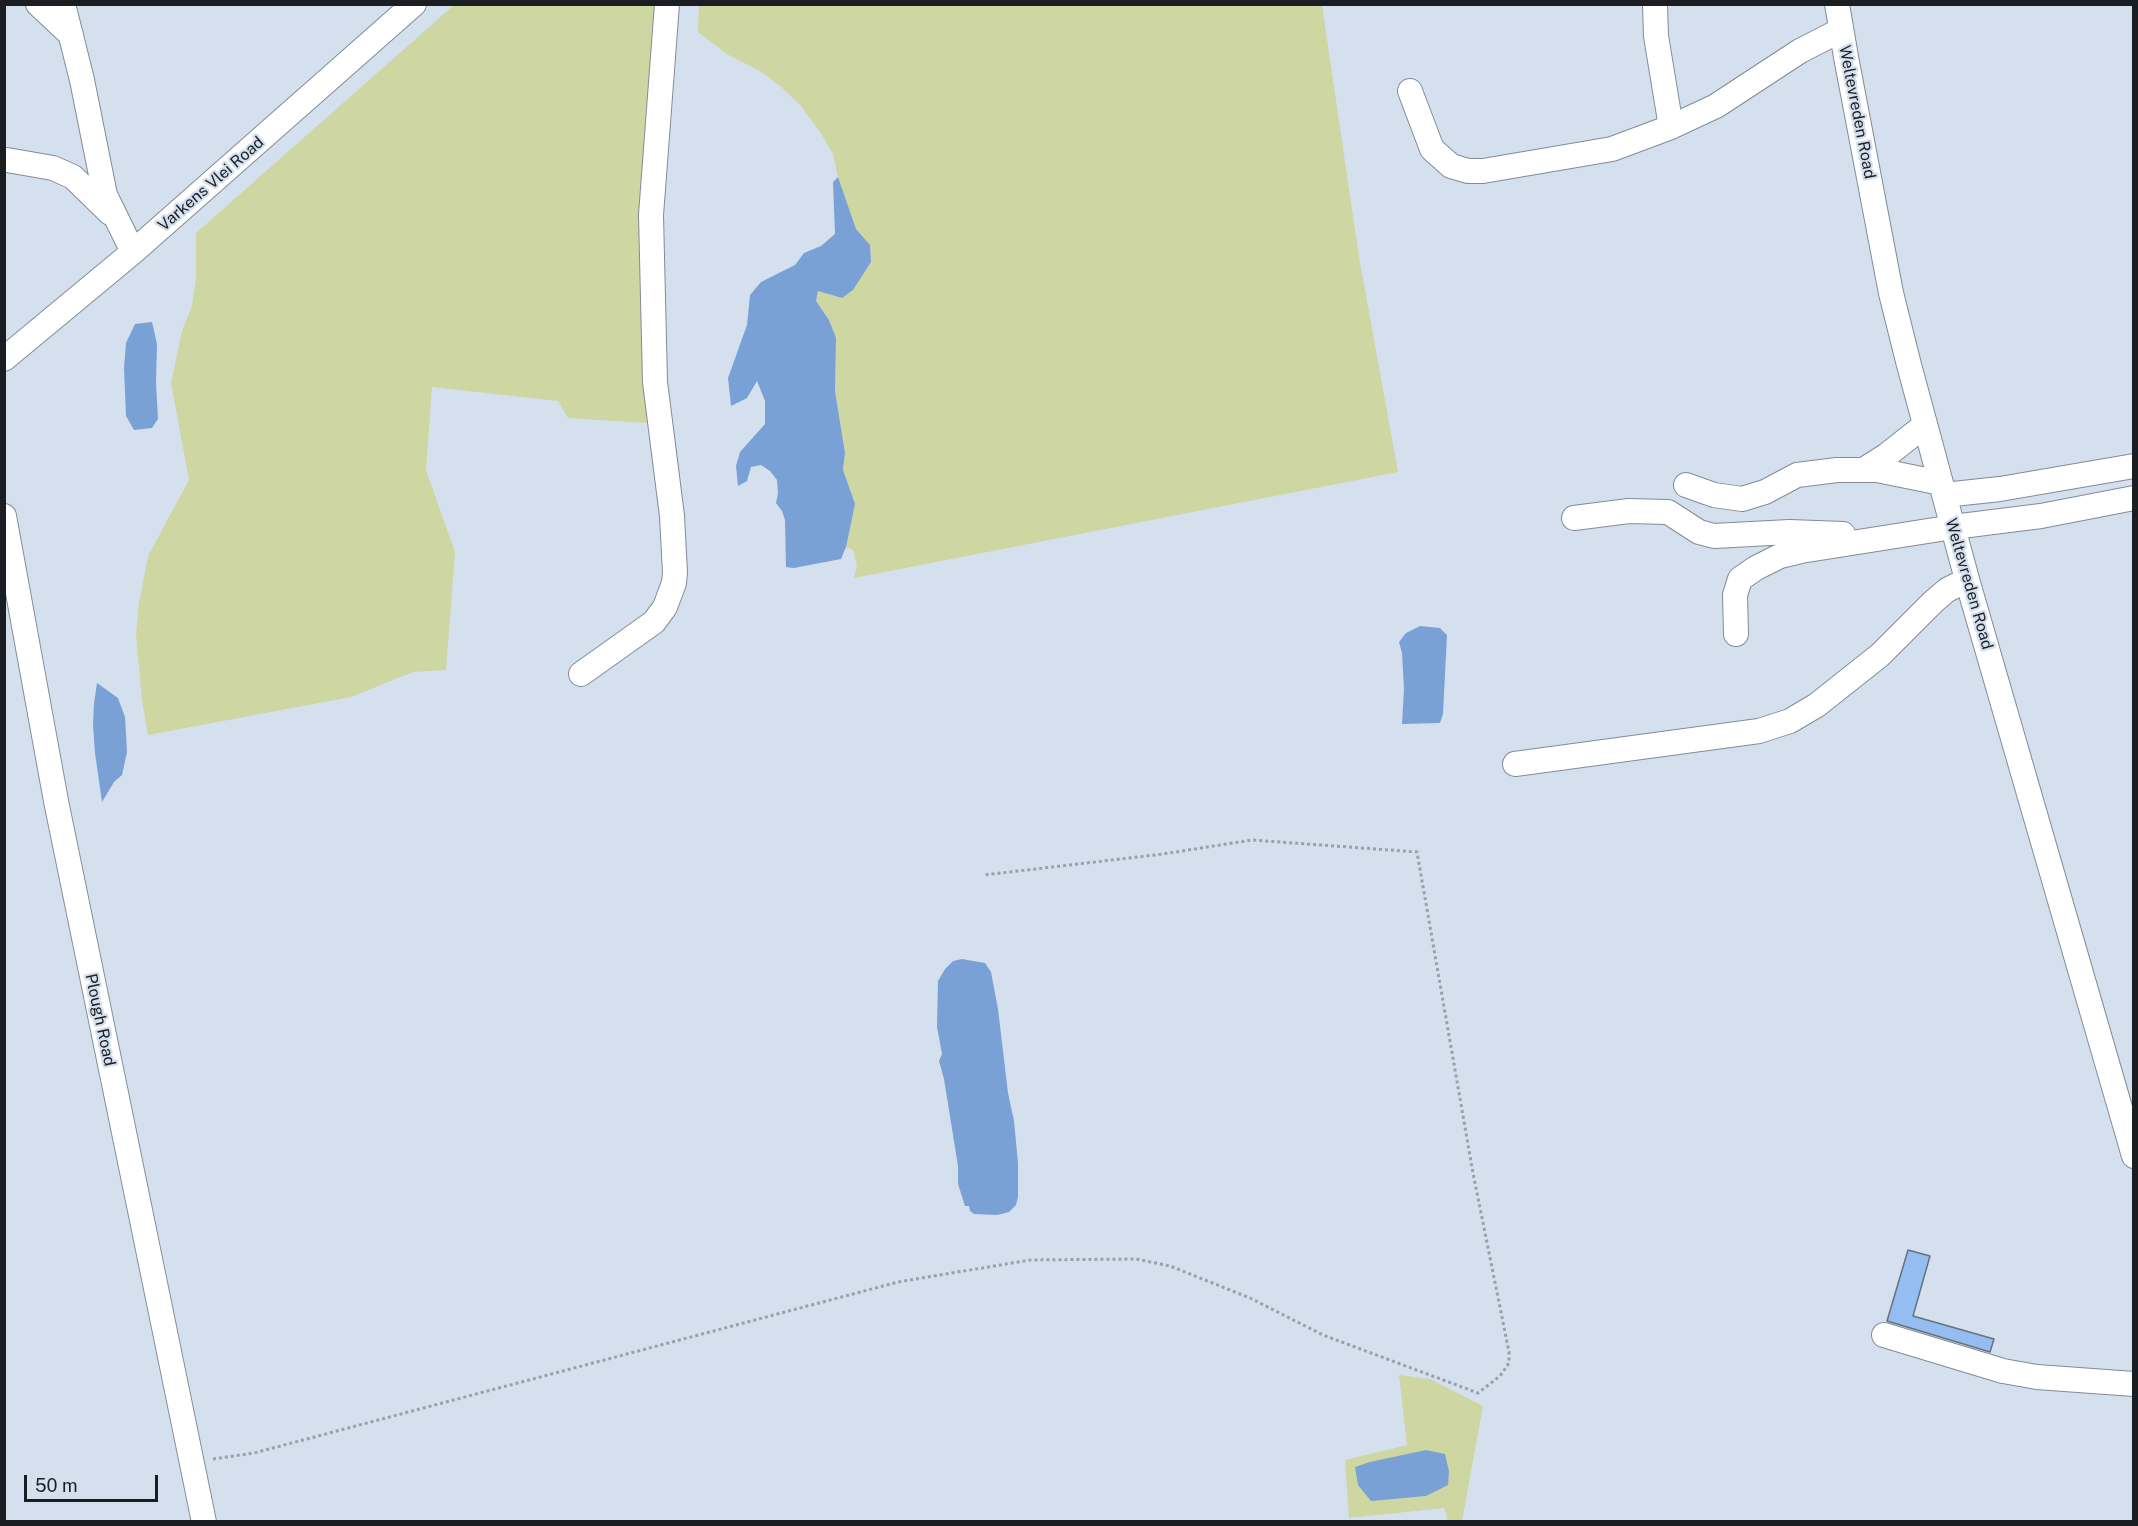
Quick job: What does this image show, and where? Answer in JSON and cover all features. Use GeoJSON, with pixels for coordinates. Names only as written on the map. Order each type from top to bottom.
{"type":"FeatureCollection","features":[{"type":"Feature","properties":{"kind":"street"},"geometry":{"type":"LineString","coordinates":[[38,4],[72,36]]}},
{"type":"Feature","properties":{"kind":"street"},"geometry":{"type":"LineString","coordinates":[[63,4],[72,36],[105,195],[132,252]]}},
{"type":"Feature","properties":{"kind":"street","name":"Varkens Vlei Road"},"geometry":{"type":"LineString","coordinates":[[4,359],[132,252],[414,4]]}},
{"type":"Feature","properties":{"kind":"street"},"geometry":{"type":"LineString","coordinates":[[581,674],[654,622],[666,607],[674,584],[672,516],[655,382],[651,215],[667,4]]}},
{"type":"Feature","properties":{"kind":"street"},"geometry":{"type":"LineString","coordinates":[[1655,4],[1656,36],[1671,127]]}},
{"type":"Feature","properties":{"kind":"street","name":"Weltevreden Road"},"geometry":{"type":"LineString","coordinates":[[1838,4],[1891,293],[1968,583],[2133,1156]]}},
{"type":"Feature","properties":{"kind":"street"},"geometry":{"type":"LineString","coordinates":[[1410,91],[1432,149],[1451,166],[1468,171],[1483,171],[1587,154],[1612,148],[1671,127],[1716,106],[1800,51],[1841,30]]}},
{"type":"Feature","properties":{"kind":"street"},"geometry":{"type":"LineString","coordinates":[[8,160],[53,168],[73,177],[116,218]]}},
{"type":"Feature","properties":{"kind":"street"},"geometry":{"type":"LineString","coordinates":[[1865,469],[1925,425]]}},
{"type":"Feature","properties":{"kind":"street"},"geometry":{"type":"LineString","coordinates":[[1686,485],[1714,495],[1742,499],[1755,496],[1797,476],[1865,469],[1877,470],[1942,489],[2000,489],[2133,466]]}},
{"type":"Feature","properties":{"kind":"street"},"geometry":{"type":"LineString","coordinates":[[1736,634],[1736,588],[1740,579],[1780,556],[1953,527],[2041,516],[2133,498]]}},
{"type":"Feature","properties":{"kind":"street"},"geometry":{"type":"LineString","coordinates":[[1574,518],[1629,511],[1668,512],[1699,532],[1714,536],[1789,532],[1893,537]]}},
{"type":"Feature","properties":{"kind":"street","name":"Plough Road"},"geometry":{"type":"LineString","coordinates":[[4,516],[56,801],[204,1521]]}},
{"type":"Feature","properties":{"kind":"street"},"geometry":{"type":"LineString","coordinates":[[1515,764],[1759,731],[1790,721],[1817,705],[1880,655],[1940,596],[1957,585],[1968,583]]}},
{"type":"Feature","properties":{"kind":"street"},"geometry":{"type":"LineString","coordinates":[[1884,1335],[2003,1371],[2047,1378],[2133,1384]]}},
{"type":"Feature","properties":{"kind":"path"},"geometry":{"type":"LineString","coordinates":[[193,1462],[266,1450],[898,1282],[1030,1260],[1136,1259],[1170,1266],[1250,1298],[1323,1335],[1478,1393],[1500,1376],[1509,1363],[1509,1352],[1475,1183],[1417,852],[1252,840],[1163,854],[984,875]]}},
{"type":"Feature","properties":{"kind":"green space"},"geometry":{"type":"Polygon","coordinates":[[[699,4],[1322,5],[1359,257],[1398,472],[854,578],[857,565],[853,550],[846,547],[848,532],[843,470],[845,453],[835,391],[836,338],[829,320],[816,301],[818,291],[841,298],[852,291],[871,262],[870,245],[856,229],[838,177],[833,154],[820,132],[801,106],[780,86],[760,71],[727,54],[698,32],[699,4]]]}},
{"type":"Feature","properties":{"kind":"green space"},"geometry":{"type":"Polygon","coordinates":[[[454,5],[668,5],[653,404],[648,423],[568,418],[558,401],[432,387],[426,470],[455,552],[446,670],[413,672],[351,697],[148,735],[142,700],[136,634],[148,556],[189,480],[171,383],[182,331],[192,306],[196,277],[196,233],[454,5]]]}},
{"type":"Feature","properties":{"kind":"green space"},"geometry":{"type":"Polygon","coordinates":[[[1399,1375],[1430,1379],[1483,1406],[1462,1521],[1448,1521],[1444,1508],[1349,1518],[1345,1460],[1407,1445],[1399,1375]]]}},
{"type":"Feature","properties":{"kind":"water"},"geometry":{"type":"Polygon","coordinates":[[[838,177],[856,229],[870,245],[871,262],[853,290],[842,298],[818,291],[816,301],[829,320],[836,338],[835,391],[845,453],[843,470],[855,504],[846,547],[841,559],[794,568],[786,567],[785,520],[776,503],[777,480],[761,465],[751,467],[747,481],[738,486],[736,466],[740,452],[765,424],[765,401],[757,381],[747,398],[731,406],[728,378],[747,325],[750,295],[761,282],[795,265],[804,253],[821,246],[835,234],[833,182],[838,177]]]}},
{"type":"Feature","properties":{"kind":"water"},"geometry":{"type":"Polygon","coordinates":[[[152,322],[157,344],[158,419],[152,428],[134,430],[126,416],[124,368],[126,343],[135,324],[152,322]]]}},
{"type":"Feature","properties":{"kind":"water"},"geometry":{"type":"Polygon","coordinates":[[[1420,626],[1440,628],[1447,635],[1443,714],[1440,723],[1402,724],[1404,689],[1402,653],[1399,642],[1406,633],[1420,626]]]}},
{"type":"Feature","properties":{"kind":"water"},"geometry":{"type":"Polygon","coordinates":[[[97,683],[118,698],[125,717],[127,752],[122,775],[114,782],[102,802],[93,725],[97,683]]]}},
{"type":"Feature","properties":{"kind":"water"},"geometry":{"type":"Polygon","coordinates":[[[962,959],[985,963],[991,972],[1014,1121],[1018,1197],[1016,1205],[1009,1212],[997,1215],[974,1214],[970,1211],[969,1206],[965,1206],[958,1184],[958,1166],[939,1061],[942,1054],[937,1027],[938,981],[953,961],[962,959]]]}},
{"type":"Feature","properties":{"kind":"water"},"geometry":{"type":"Polygon","coordinates":[[[1426,1450],[1445,1454],[1449,1471],[1448,1485],[1426,1496],[1371,1501],[1358,1485],[1355,1467],[1426,1450]]]}},
{"type":"Feature","properties":{"kind":"building"},"geometry":{"type":"Polygon","coordinates":[[[1908,1250],[1930,1256],[1913,1316],[1994,1339],[1990,1352],[1887,1321],[1908,1250]]]}}]}
